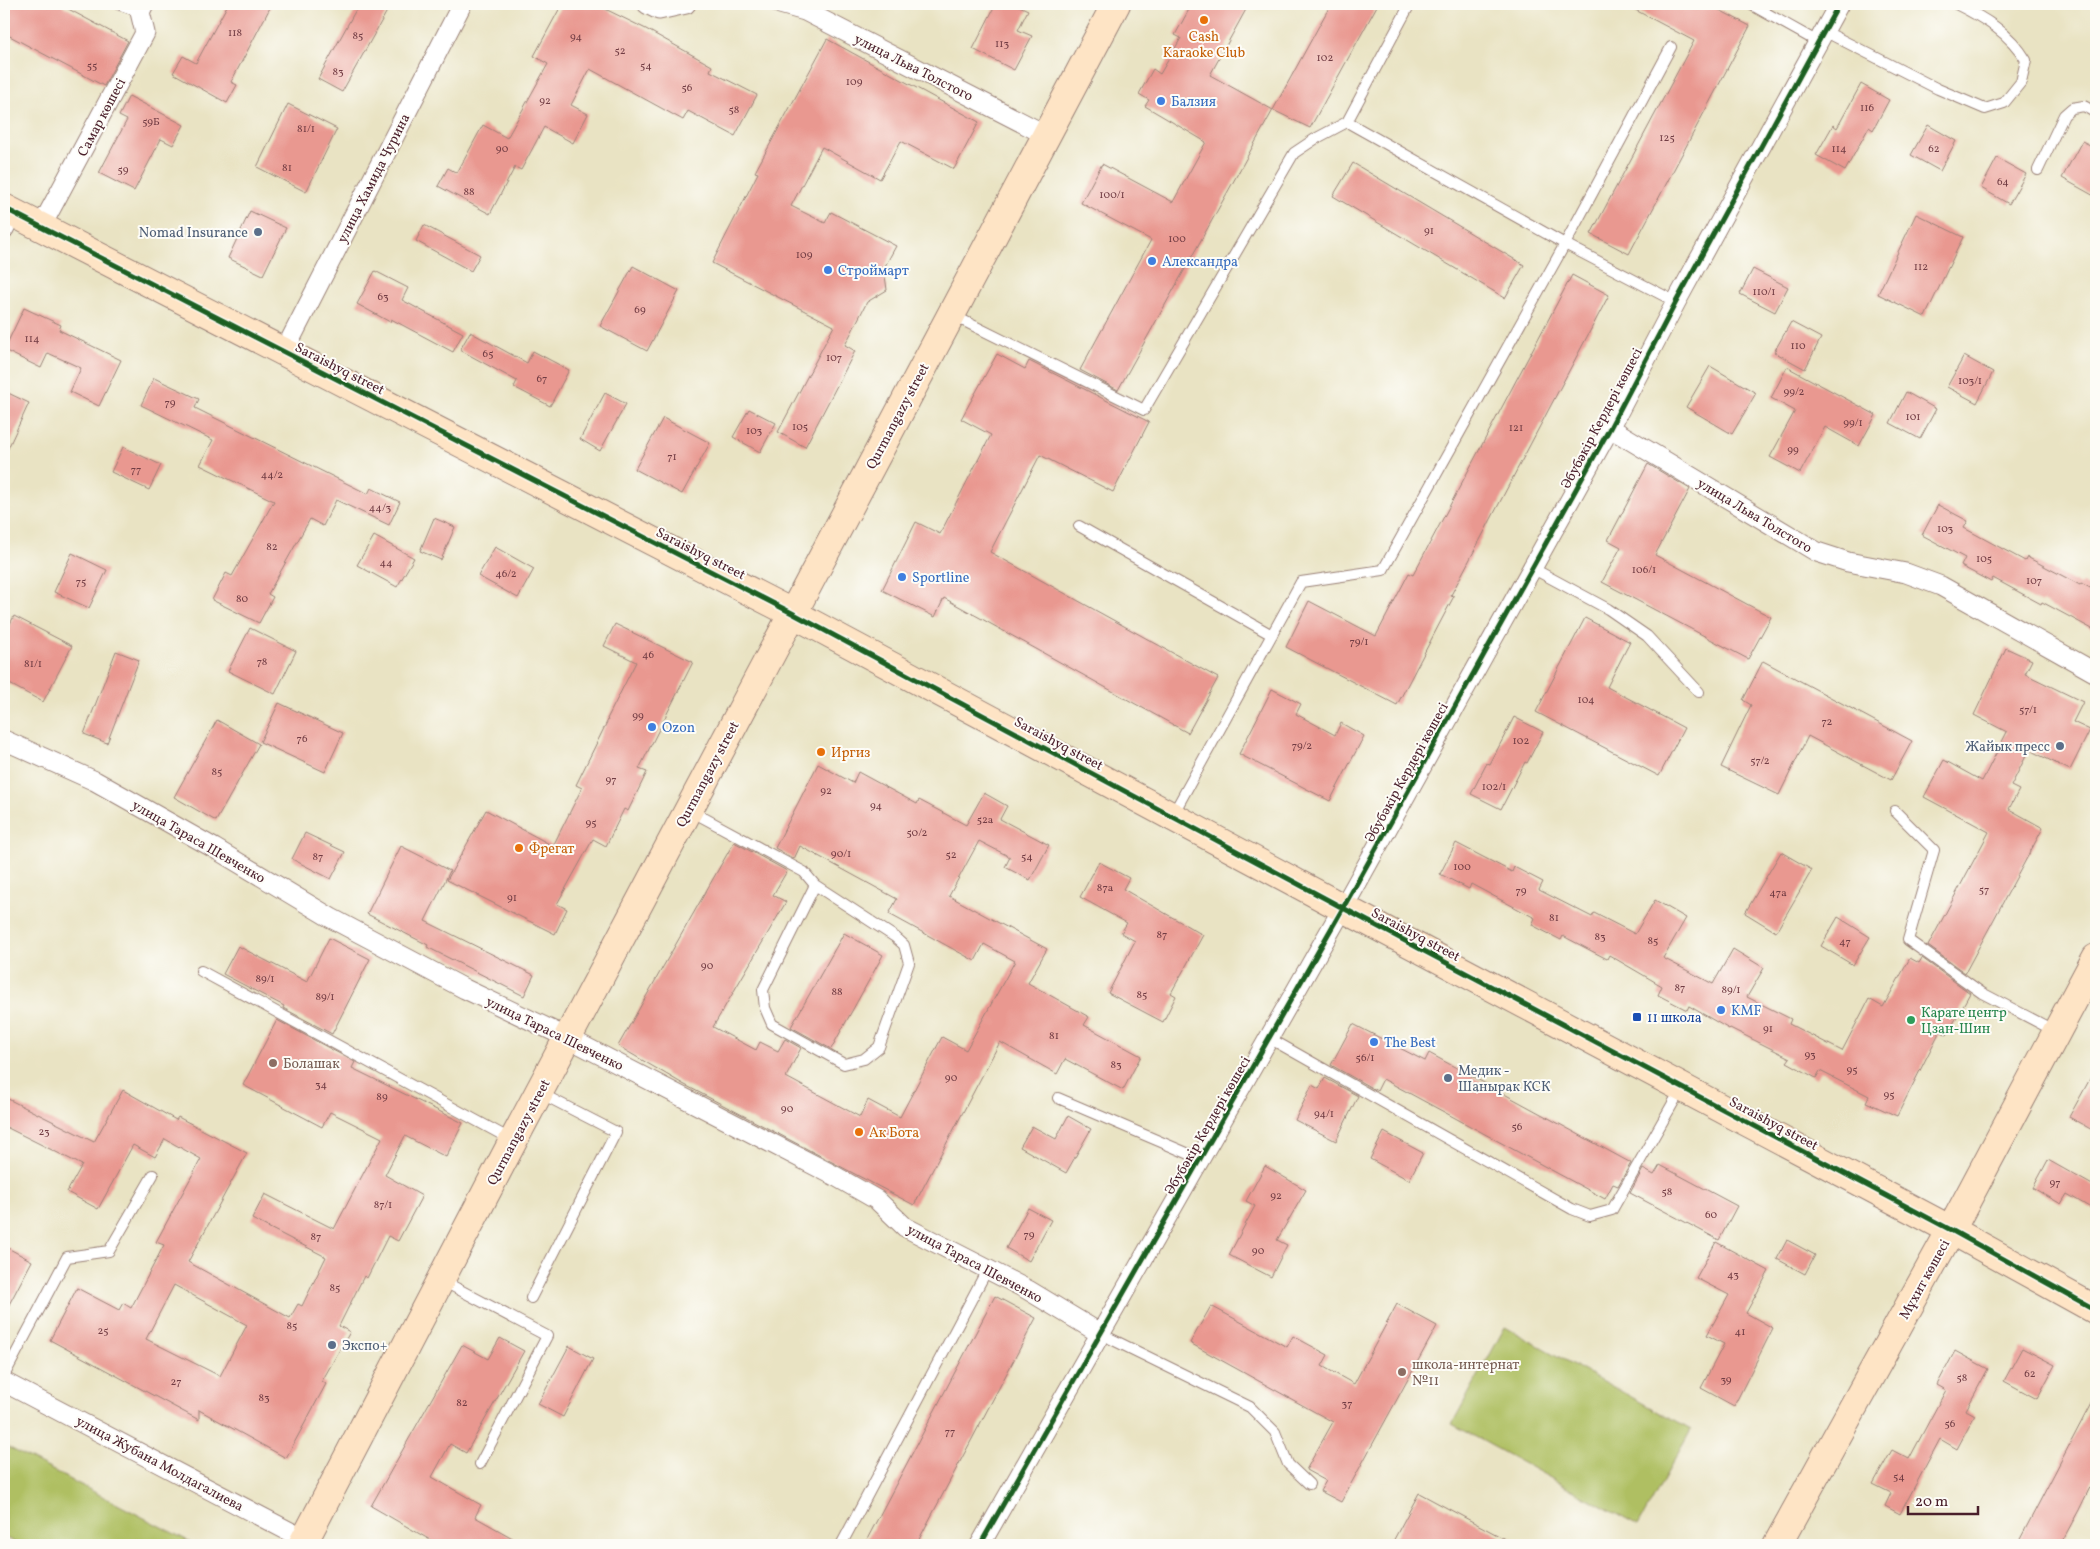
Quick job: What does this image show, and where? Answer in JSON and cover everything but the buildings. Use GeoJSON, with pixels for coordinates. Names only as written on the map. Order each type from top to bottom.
{"type":"FeatureCollection","features":[{"type":"Feature","properties":{"kind":"street","name":"улица Хамида Чурина"},"geometry":{"type":"LineString","coordinates":[[284,352],[462,4]]}},
{"type":"Feature","properties":{"kind":"street"},"geometry":{"type":"LineString","coordinates":[[647,4],[659,10],[686,4]]}},
{"type":"Feature","properties":{"kind":"street","name":"улица Льва Толстого"},"geometry":{"type":"LineString","coordinates":[[780,4],[805,11],[1046,135]]}},
{"type":"Feature","properties":{"kind":"street","name":"Qurmangazy street"},"geometry":{"type":"LineString","coordinates":[[307,1543],[440,1280],[513,1141],[1116,4]]}},
{"type":"Feature","properties":{"kind":"street","name":"Әбубәкір Кердері көшесі"},"geometry":{"type":"LineString","coordinates":[[980,1545],[1343,908],[1610,428],[1676,302],[1839,4]]}},
{"type":"Feature","properties":{"kind":"street","name":"Самар көшесі"},"geometry":{"type":"LineString","coordinates":[[41,227],[145,33],[142,8]]}},
{"type":"Feature","properties":{"kind":"street","name":"Saraishyq street"},"geometry":{"type":"LineString","coordinates":[[7,217],[41,227],[792,613],[1951,1230],[2096,1310]]}},
{"type":"Feature","properties":{"kind":"street","name":"улица Льва Толстого"},"geometry":{"type":"LineString","coordinates":[[1610,428],[1818,552],[1848,562],[1906,573],[1941,586],[2096,673]]}},
{"type":"Feature","properties":{"kind":"street","name":"улица Тараса Шевченко"},"geometry":{"type":"LineString","coordinates":[[4,740],[95,781],[214,848],[339,923],[464,989],[568,1038],[834,1176],[877,1200],[905,1227],[1028,1290],[1101,1334]]}},
{"type":"Feature","properties":{"kind":"street","name":"Мұхит көшесі"},"geometry":{"type":"LineString","coordinates":[[1777,1545],[1951,1230],[2096,958]]}},
{"type":"Feature","properties":{"kind":"street","name":"улица Жубана Молдагалиева"},"geometry":{"type":"LineString","coordinates":[[4,1382],[307,1543]]}},
{"type":"Feature","properties":{"kind":"lane"},"geometry":{"type":"LineString","coordinates":[[118,4],[142,8]]}},
{"type":"Feature","properties":{"kind":"lane"},"geometry":{"type":"LineString","coordinates":[[951,314],[1144,410],[1294,153],[1315,139],[1348,122],[1410,4]]}},
{"type":"Feature","properties":{"kind":"lane"},"geometry":{"type":"LineString","coordinates":[[1750,4],[1985,109],[2004,103],[2022,82],[2026,60],[2016,44],[2002,31],[1973,12],[1956,4]]}},
{"type":"Feature","properties":{"kind":"lane"},"geometry":{"type":"LineString","coordinates":[[1172,816],[1301,582],[1383,570],[1566,244],[1671,48]]}},
{"type":"Feature","properties":{"kind":"lane"},"geometry":{"type":"LineString","coordinates":[[2038,170],[2064,115],[2072,108],[2084,106],[2096,113]]}},
{"type":"Feature","properties":{"kind":"lane"},"geometry":{"type":"LineString","coordinates":[[1348,122],[1566,244],[1676,302]]}},
{"type":"Feature","properties":{"kind":"lane"},"geometry":{"type":"LineString","coordinates":[[1079,526],[1272,636]]}},
{"type":"Feature","properties":{"kind":"lane"},"geometry":{"type":"LineString","coordinates":[[1532,568],[1608,610],[1647,636],[1699,692]]}},
{"type":"Feature","properties":{"kind":"lane"},"geometry":{"type":"LineString","coordinates":[[688,810],[804,872],[815,886],[895,937],[904,945],[909,963],[879,1047],[864,1059],[844,1064],[772,1024],[765,1008],[764,990],[815,886]]}},
{"type":"Feature","properties":{"kind":"lane"},"geometry":{"type":"LineString","coordinates":[[1895,811],[1934,850],[1908,940],[1982,993],[2058,1032]]}},
{"type":"Feature","properties":{"kind":"lane"},"geometry":{"type":"LineString","coordinates":[[201,971],[513,1141]]}},
{"type":"Feature","properties":{"kind":"lane"},"geometry":{"type":"LineString","coordinates":[[1270,1038],[1572,1209],[1590,1216],[1612,1210],[1682,1088]]}},
{"type":"Feature","properties":{"kind":"lane"},"geometry":{"type":"LineString","coordinates":[[531,1298],[616,1132],[539,1092]]}},
{"type":"Feature","properties":{"kind":"lane"},"geometry":{"type":"LineString","coordinates":[[1058,1098],[1201,1158]]}},
{"type":"Feature","properties":{"kind":"lane"},"geometry":{"type":"LineString","coordinates":[[4,1376],[67,1258],[109,1251],[153,1175]]}},
{"type":"Feature","properties":{"kind":"lane"},"geometry":{"type":"LineString","coordinates":[[840,1545],[987,1270]]}},
{"type":"Feature","properties":{"kind":"lane"},"geometry":{"type":"LineString","coordinates":[[440,1280],[547,1336],[480,1464]]}},
{"type":"Feature","properties":{"kind":"lane"},"geometry":{"type":"LineString","coordinates":[[1101,1334],[1250,1407],[1275,1432],[1288,1464],[1309,1484]]}},
{"type":"Feature","properties":{"kind":"green space"},"geometry":{"type":"Polygon","coordinates":[[[1505,1327],[1691,1430],[1638,1526],[1452,1424],[1505,1327]]]}},
{"type":"Feature","properties":{"kind":"green space"},"geometry":{"type":"Polygon","coordinates":[[[4,1445],[196,1545],[20,1545],[4,1537],[4,1445]]]}},
{"type":"Feature","properties":{"kind":"cycle path"},"geometry":{"type":"LineString","coordinates":[[980,1545],[1343,908],[1610,428],[1676,302],[1839,4]]}},
{"type":"Feature","properties":{"kind":"cycle path"},"geometry":{"type":"LineString","coordinates":[[4,208],[792,613],[1951,1230],[2096,1310]]}},
{"type":"Feature","properties":{"kind":"place","name":"Cash Karaoke Club"},"geometry":{"type":"Point","coordinates":[1204,20]}},
{"type":"Feature","properties":{"kind":"place","name":"Балзия"},"geometry":{"type":"Point","coordinates":[1161,101]}},
{"type":"Feature","properties":{"kind":"place","name":"Nomad Insurance"},"geometry":{"type":"Point","coordinates":[258,232]}},
{"type":"Feature","properties":{"kind":"place","name":"Александра"},"geometry":{"type":"Point","coordinates":[1152,261]}},
{"type":"Feature","properties":{"kind":"place","name":"Строймарт"},"geometry":{"type":"Point","coordinates":[828,270]}},
{"type":"Feature","properties":{"kind":"place","name":"Sportline"},"geometry":{"type":"Point","coordinates":[902,577]}},
{"type":"Feature","properties":{"kind":"place","name":"Ozon"},"geometry":{"type":"Point","coordinates":[652,727]}},
{"type":"Feature","properties":{"kind":"place","name":"Жайык пресс"},"geometry":{"type":"Point","coordinates":[2060,746]}},
{"type":"Feature","properties":{"kind":"place","name":"Иргиз"},"geometry":{"type":"Point","coordinates":[821,752]}},
{"type":"Feature","properties":{"kind":"place","name":"Фрегат"},"geometry":{"type":"Point","coordinates":[519,848]}},
{"type":"Feature","properties":{"kind":"place","name":"KMF"},"geometry":{"type":"Point","coordinates":[1721,1010]}},
{"type":"Feature","properties":{"kind":"place","name":"11 школа"},"geometry":{"type":"Point","coordinates":[1637,1017]}},
{"type":"Feature","properties":{"kind":"place","name":"Карате центр Цзан-Шин"},"geometry":{"type":"Point","coordinates":[1911,1020]}},
{"type":"Feature","properties":{"kind":"place","name":"The Best"},"geometry":{"type":"Point","coordinates":[1374,1042]}},
{"type":"Feature","properties":{"kind":"place","name":"Болашак"},"geometry":{"type":"Point","coordinates":[273,1063]}},
{"type":"Feature","properties":{"kind":"place","name":"Медик - Шанырак КСК"},"geometry":{"type":"Point","coordinates":[1448,1078]}},
{"type":"Feature","properties":{"kind":"place","name":"Ак Бота"},"geometry":{"type":"Point","coordinates":[859,1132]}},
{"type":"Feature","properties":{"kind":"place","name":"Экспо+"},"geometry":{"type":"Point","coordinates":[332,1345]}},
{"type":"Feature","properties":{"kind":"place","name":"школа-интернат №11"},"geometry":{"type":"Point","coordinates":[1402,1372]}}]}
